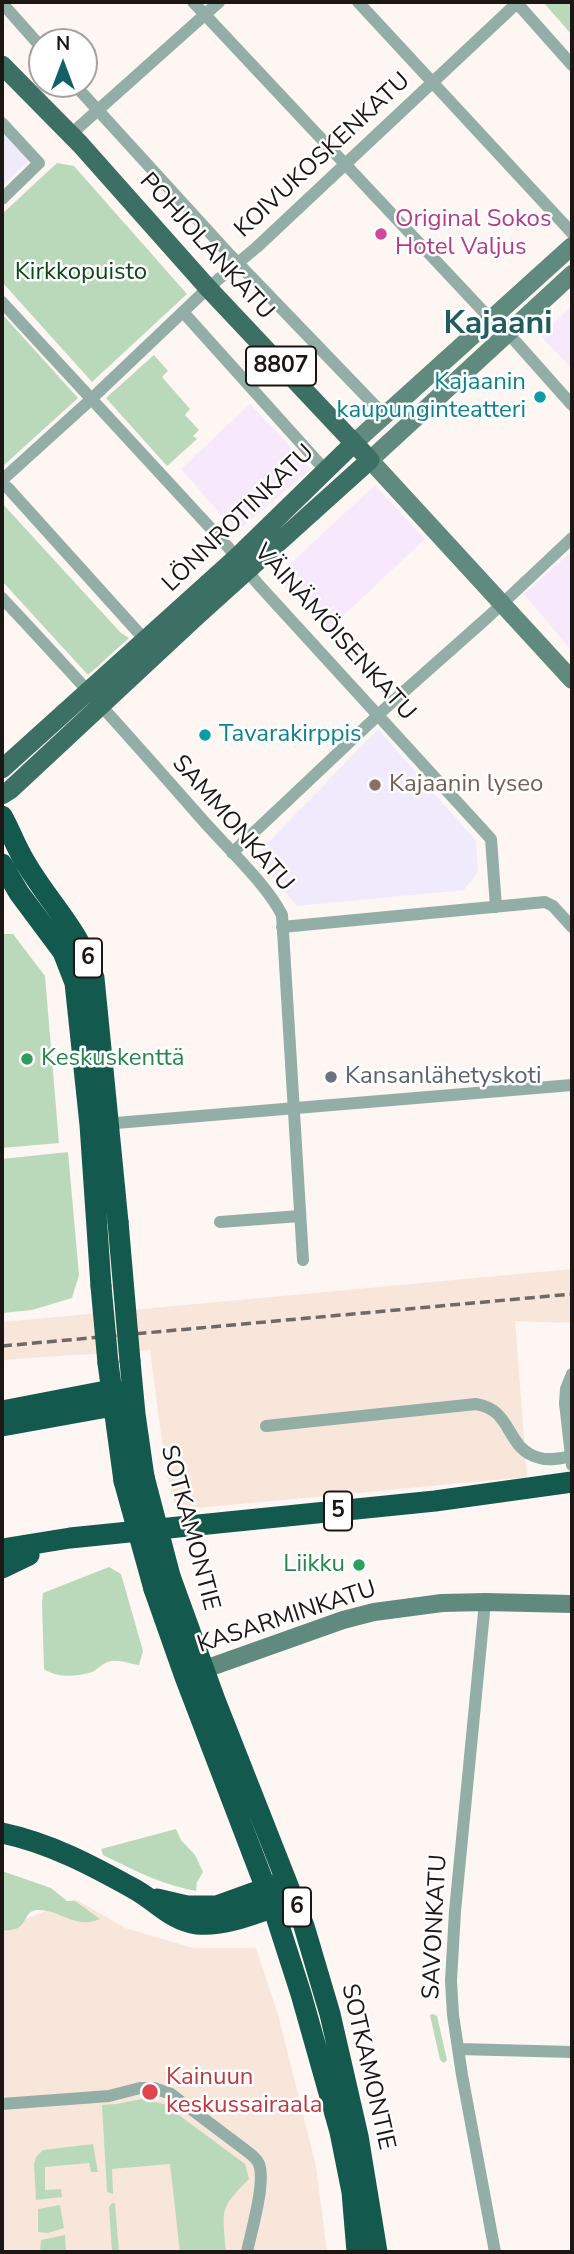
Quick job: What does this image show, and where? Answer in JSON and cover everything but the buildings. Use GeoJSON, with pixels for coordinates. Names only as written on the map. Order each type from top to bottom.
{"type":"FeatureCollection","features":[{"type":"Feature","properties":{"kind":"highway","name":"SOTKAMONTIE"},"geometry":{"type":"LineString","coordinates":[[2,816],[27,866],[80,940],[94,978],[101,1286],[108,1363],[119,1396],[134,1479],[162,1583],[270,1897],[340,2132],[352,2192],[357,2252]]}},
{"type":"Feature","properties":{"kind":"highway","name":"SOTKAMONTIE"},"geometry":{"type":"LineString","coordinates":[[2,864],[19,894],[63,952],[75,983],[118,1222],[130,1361],[119,1396]]}},
{"type":"Feature","properties":{"kind":"highway"},"geometry":{"type":"LineString","coordinates":[[2,1411],[119,1396]]}},
{"type":"Feature","properties":{"kind":"highway"},"geometry":{"type":"LineString","coordinates":[[2,1426],[119,1396]]}},
{"type":"Feature","properties":{"kind":"highway","name":"5"},"geometry":{"type":"LineString","coordinates":[[2,1560],[13,1548],[70,1538],[435,1501],[572,1482]]}},
{"type":"Feature","properties":{"kind":"highway"},"geometry":{"type":"LineString","coordinates":[[2,1567],[13,1548]]}},
{"type":"Feature","properties":{"kind":"highway","name":"SOTKAMONTIE"},"geometry":{"type":"LineString","coordinates":[[195,1673],[291,1890],[330,2014],[358,2136],[377,2252]]}},
{"type":"Feature","properties":{"kind":"highway"},"geometry":{"type":"LineString","coordinates":[[2,1833],[75,1858],[145,1896],[187,1906],[218,1906],[270,1897],[291,1890]]}},
{"type":"Feature","properties":{"kind":"main road","name":"POHJOLANKATU"},"geometry":{"type":"LineString","coordinates":[[2,65],[370,460]]}},
{"type":"Feature","properties":{"kind":"main road","name":"LÖNNROTINKATU"},"geometry":{"type":"LineString","coordinates":[[2,795],[198,615],[354,443]]}},
{"type":"Feature","properties":{"kind":"main road","name":"LÖNNROTINKATU"},"geometry":{"type":"LineString","coordinates":[[2,769],[87,690],[370,460]]}},
{"type":"Feature","properties":{"kind":"street"},"geometry":{"type":"LineString","coordinates":[[194,2],[572,405]]}},
{"type":"Feature","properties":{"kind":"street"},"geometry":{"type":"LineString","coordinates":[[70,135],[219,2]]}},
{"type":"Feature","properties":{"kind":"street"},"geometry":{"type":"LineString","coordinates":[[358,2],[572,233]]}},
{"type":"Feature","properties":{"kind":"street"},"geometry":{"type":"LineString","coordinates":[[517,2],[572,65]]}},
{"type":"Feature","properties":{"kind":"street","name":"KOIVUKOSKENKATU"},"geometry":{"type":"LineString","coordinates":[[2,482],[517,2]]}},
{"type":"Feature","properties":{"kind":"street"},"geometry":{"type":"LineString","coordinates":[[2,3],[28,32]]}},
{"type":"Feature","properties":{"kind":"street","name":"POHJOLANKATU"},"geometry":{"type":"LineString","coordinates":[[86,98],[384,415]]}},
{"type":"Feature","properties":{"kind":"street"},"geometry":{"type":"LineString","coordinates":[[2,123],[39,163],[2,199]]}},
{"type":"Feature","properties":{"kind":"street","name":"LÖNNROTINKATU"},"geometry":{"type":"LineString","coordinates":[[354,443],[572,246]]}},
{"type":"Feature","properties":{"kind":"street","name":"LÖNNROTINKATU"},"geometry":{"type":"LineString","coordinates":[[370,460],[572,274]]}},
{"type":"Feature","properties":{"kind":"street","name":"VÄINÄMÖISENKATU"},"geometry":{"type":"LineString","coordinates":[[2,302],[491,839],[496,908]]}},
{"type":"Feature","properties":{"kind":"street"},"geometry":{"type":"LineString","coordinates":[[183,312],[326,471]]}},
{"type":"Feature","properties":{"kind":"street","name":"POHJOLANKATU"},"geometry":{"type":"LineString","coordinates":[[370,460],[572,680]]}},
{"type":"Feature","properties":{"kind":"street"},"geometry":{"type":"LineString","coordinates":[[2,482],[146,641]]}},
{"type":"Feature","properties":{"kind":"street"},"geometry":{"type":"LineString","coordinates":[[232,853],[572,538]]}},
{"type":"Feature","properties":{"kind":"street","name":"SAMMONKATU"},"geometry":{"type":"LineString","coordinates":[[2,598],[232,853],[275,902],[282,915],[303,1260]]}},
{"type":"Feature","properties":{"kind":"street"},"geometry":{"type":"LineString","coordinates":[[282,927],[545,902],[553,906],[572,927]]}},
{"type":"Feature","properties":{"kind":"street"},"geometry":{"type":"LineString","coordinates":[[99,1124],[572,1085]]}},
{"type":"Feature","properties":{"kind":"street"},"geometry":{"type":"LineString","coordinates":[[220,1222],[300,1216]]}},
{"type":"Feature","properties":{"kind":"street"},"geometry":{"type":"LineString","coordinates":[[572,1374],[565,1403],[572,1465]]}},
{"type":"Feature","properties":{"kind":"street"},"geometry":{"type":"LineString","coordinates":[[267,1426],[476,1404],[489,1406],[500,1415],[516,1442],[534,1456],[549,1459],[572,1457]]}},
{"type":"Feature","properties":{"kind":"street","name":"SAVONKATU"},"geometry":{"type":"LineString","coordinates":[[485,1602],[454,1924],[451,1981],[453,2015],[495,2252]]}},
{"type":"Feature","properties":{"kind":"street","name":"KASARMINKATU"},"geometry":{"type":"LineString","coordinates":[[195,1673],[343,1620],[374,1612],[430,1604],[572,1604]]}},
{"type":"Feature","properties":{"kind":"street"},"geometry":{"type":"LineString","coordinates":[[459,2049],[572,2052]]}},
{"type":"Feature","properties":{"kind":"street"},"geometry":{"type":"LineString","coordinates":[[2,2104],[109,2096],[140,2088],[154,2088],[171,2094],[248,2152],[259,2164],[258,2202],[247,2252]]}},
{"type":"Feature","properties":{"kind":"shaded area"},"geometry":{"type":"Polygon","coordinates":[[[2,132],[29,161],[2,186],[2,132]]]}},
{"type":"Feature","properties":{"kind":"shaded area"},"geometry":{"type":"Polygon","coordinates":[[[572,306],[572,369],[540,335],[572,306]]]}},
{"type":"Feature","properties":{"kind":"shaded area"},"geometry":{"type":"Polygon","coordinates":[[[250,404],[311,469],[236,532],[181,469],[250,404]]]}},
{"type":"Feature","properties":{"kind":"shaded area"},"geometry":{"type":"Polygon","coordinates":[[[375,485],[425,539],[327,631],[276,577],[375,485]]]}},
{"type":"Feature","properties":{"kind":"shaded area"},"geometry":{"type":"Polygon","coordinates":[[[572,551],[572,651],[524,594],[572,551]]]}},
{"type":"Feature","properties":{"kind":"shaded area","name":"Kajaanin lyseo"},"geometry":{"type":"Polygon","coordinates":[[[378,729],[476,841],[478,872],[464,890],[297,906],[255,856],[378,729]]]}},
{"type":"Feature","properties":{"kind":"shaded area"},"geometry":{"type":"Polygon","coordinates":[[[572,1269],[572,1323],[515,1321],[527,1477],[176,1510],[166,1472],[150,1350],[2,1360],[2,1322],[572,1269]]]}},
{"type":"Feature","properties":{"kind":"shaded area","name":"Kainuun keskussairaala"},"geometry":{"type":"Polygon","coordinates":[[[75,1899],[125,1928],[193,1948],[256,1948],[279,2018],[316,2166],[327,2252],[2,2252],[2,1929],[75,1899]]]}},
{"type":"Feature","properties":{"kind":"green space"},"geometry":{"type":"Polygon","coordinates":[[[543,2],[572,2],[572,35],[543,2]]]}},
{"type":"Feature","properties":{"kind":"green space","name":"Kirkkopuisto"},"geometry":{"type":"Polygon","coordinates":[[[57,163],[74,166],[187,294],[92,382],[2,282],[2,214],[57,163]]]}},
{"type":"Feature","properties":{"kind":"green space"},"geometry":{"type":"Polygon","coordinates":[[[2,314],[78,398],[2,467],[2,314]]]}},
{"type":"Feature","properties":{"kind":"green space"},"geometry":{"type":"Polygon","coordinates":[[[154,355],[168,371],[162,377],[190,409],[185,415],[199,430],[193,436],[197,439],[167,466],[106,398],[154,355]]]}},
{"type":"Feature","properties":{"kind":"green space"},"geometry":{"type":"Polygon","coordinates":[[[2,503],[121,633],[129,638],[88,675],[2,581],[2,503]]]}},
{"type":"Feature","properties":{"kind":"green space","name":"Keskuskenttä"},"geometry":{"type":"Polygon","coordinates":[[[2,934],[13,934],[45,976],[59,1143],[2,1148],[2,934]]]}},
{"type":"Feature","properties":{"kind":"green space"},"geometry":{"type":"Polygon","coordinates":[[[68,1152],[79,1275],[72,1298],[32,1310],[2,1313],[2,1159],[68,1152]]]}},
{"type":"Feature","properties":{"kind":"green space"},"geometry":{"type":"Polygon","coordinates":[[[109,1567],[121,1574],[143,1651],[139,1665],[111,1661],[92,1672],[74,1676],[55,1674],[44,1669],[43,1593],[109,1567]]]}},
{"type":"Feature","properties":{"kind":"green space"},"geometry":{"type":"Polygon","coordinates":[[[176,1829],[181,1840],[195,1855],[203,1872],[197,1882],[196,1891],[137,1871],[103,1855],[101,1849],[176,1829]]]}},
{"type":"Feature","properties":{"kind":"green space"},"geometry":{"type":"Polygon","coordinates":[[[2,1871],[51,1888],[67,1901],[75,1901],[100,1919],[91,1922],[75,1921],[37,1910],[30,1913],[18,1928],[2,1931],[2,1871]]]}},
{"type":"Feature","properties":{"kind":"green space"},"geometry":{"type":"Polygon","coordinates":[[[430,2015],[437,2016],[447,2060],[444,2063],[440,2060],[430,2015]]]}},
{"type":"Feature","properties":{"kind":"green space"},"geometry":{"type":"Polygon","coordinates":[[[142,2099],[164,2104],[245,2164],[249,2179],[232,2198],[225,2211],[226,2252],[180,2252],[170,2164],[112,2169],[113,2194],[107,2192],[102,2105],[142,2099]]]}},
{"type":"Feature","properties":{"kind":"green space"},"geometry":{"type":"Polygon","coordinates":[[[93,2144],[98,2172],[91,2172],[89,2163],[45,2167],[45,2190],[61,2189],[62,2197],[36,2200],[34,2165],[36,2157],[43,2150],[93,2144]]]}},
{"type":"Feature","properties":{"kind":"green space"},"geometry":{"type":"Polygon","coordinates":[[[115,2203],[119,2252],[112,2252],[109,2207],[115,2203]]]}},
{"type":"Feature","properties":{"kind":"green space"},"geometry":{"type":"Polygon","coordinates":[[[60,2205],[64,2228],[48,2233],[38,2232],[38,2209],[60,2205]]]}},
{"type":"Feature","properties":{"kind":"green space"},"geometry":{"type":"Polygon","coordinates":[[[65,2235],[66,2252],[40,2252],[41,2240],[65,2235]]]}},
{"type":"Feature","properties":{"kind":"railway"},"geometry":{"type":"LineString","coordinates":[[2,1346],[572,1294]]}},
{"type":"Feature","properties":{"kind":"place","name":"Original Sokos Hotel Valjus"},"geometry":{"type":"Point","coordinates":[381,234]}},
{"type":"Feature","properties":{"kind":"place","name":"Kajaanin kaupunginteatteri"},"geometry":{"type":"Point","coordinates":[540,397]}},
{"type":"Feature","properties":{"kind":"place","name":"Tavarakirppis"},"geometry":{"type":"Point","coordinates":[205,735]}},
{"type":"Feature","properties":{"kind":"place","name":"Kajaanin lyseo"},"geometry":{"type":"Point","coordinates":[375,785]}},
{"type":"Feature","properties":{"kind":"place","name":"Keskuskenttä"},"geometry":{"type":"Point","coordinates":[27,1059]}},
{"type":"Feature","properties":{"kind":"place","name":"Kansanlähetyskoti"},"geometry":{"type":"Point","coordinates":[331,1077]}},
{"type":"Feature","properties":{"kind":"place","name":"Liikku"},"geometry":{"type":"Point","coordinates":[359,1565]}},
{"type":"Feature","properties":{"kind":"place","name":"Kainuun keskussairaala"},"geometry":{"type":"Point","coordinates":[150,2092]}},
{"type":"Feature","properties":{"kind":"district","name":"Kajaani"},"geometry":{"type":"Point","coordinates":[498,325]}}]}
